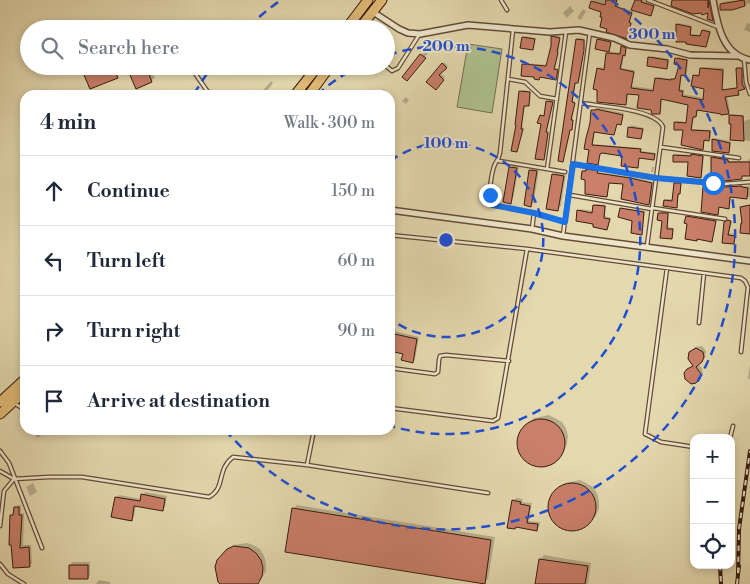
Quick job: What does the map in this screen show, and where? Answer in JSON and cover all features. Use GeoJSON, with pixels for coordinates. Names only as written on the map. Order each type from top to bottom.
{"type":"FeatureCollection","features":[{"type":"Feature","properties":{"kind":"highway"},"geometry":{"type":"LineString","coordinates":[[353,20],[368,0]]}},
{"type":"Feature","properties":{"kind":"highway"},"geometry":{"type":"LineString","coordinates":[[366,20],[382,0]]}},
{"type":"Feature","properties":{"kind":"highway"},"geometry":{"type":"LineString","coordinates":[[300,90],[311,75]]}},
{"type":"Feature","properties":{"kind":"highway"},"geometry":{"type":"LineString","coordinates":[[313,90],[323,75]]}},
{"type":"Feature","properties":{"kind":"highway"},"geometry":{"type":"LineString","coordinates":[[0,414],[5,399],[20,384]]}},
{"type":"Feature","properties":{"kind":"highway"},"geometry":{"type":"LineString","coordinates":[[5,399],[20,393]]}},
{"type":"Feature","properties":{"kind":"street"},"geometry":{"type":"LineString","coordinates":[[714,0],[718,27],[727,44],[741,58]]}},
{"type":"Feature","properties":{"kind":"street"},"geometry":{"type":"LineString","coordinates":[[373,12],[386,20]]}},
{"type":"Feature","properties":{"kind":"street"},"geometry":{"type":"LineString","coordinates":[[395,26],[408,32],[420,34],[468,25],[513,29],[590,31],[630,45],[667,49],[690,55],[750,60]]}},
{"type":"Feature","properties":{"kind":"street"},"geometry":{"type":"LineString","coordinates":[[395,211],[750,261]]}},
{"type":"Feature","properties":{"kind":"lane"},"geometry":{"type":"LineString","coordinates":[[501,0],[507,10]]}},
{"type":"Feature","properties":{"kind":"lane"},"geometry":{"type":"LineString","coordinates":[[648,0],[718,27]]}},
{"type":"Feature","properties":{"kind":"lane"},"geometry":{"type":"LineString","coordinates":[[513,29],[499,160],[495,166],[491,183],[490,203],[565,222]]}},
{"type":"Feature","properties":{"kind":"lane"},"geometry":{"type":"LineString","coordinates":[[547,169],[566,31]]}},
{"type":"Feature","properties":{"kind":"lane"},"geometry":{"type":"LineString","coordinates":[[563,236],[590,31]]}},
{"type":"Feature","properties":{"kind":"lane"},"geometry":{"type":"LineString","coordinates":[[395,70],[398,68],[420,34]]}},
{"type":"Feature","properties":{"kind":"lane"},"geometry":{"type":"LineString","coordinates":[[741,58],[750,94]]}},
{"type":"Feature","properties":{"kind":"lane"},"geometry":{"type":"LineString","coordinates":[[196,75],[207,90]]}},
{"type":"Feature","properties":{"kind":"lane"},"geometry":{"type":"LineString","coordinates":[[508,79],[525,82],[540,96],[558,99]]}},
{"type":"Feature","properties":{"kind":"lane"},"geometry":{"type":"LineString","coordinates":[[581,103],[639,112],[659,121],[663,127],[647,246]]}},
{"type":"Feature","properties":{"kind":"lane"},"geometry":{"type":"LineString","coordinates":[[660,147],[739,158]]}},
{"type":"Feature","properties":{"kind":"lane"},"geometry":{"type":"LineString","coordinates":[[499,160],[566,172]]}},
{"type":"Feature","properties":{"kind":"lane"},"geometry":{"type":"LineString","coordinates":[[573,164],[656,178],[724,184],[750,182]]}},
{"type":"Feature","properties":{"kind":"lane"},"geometry":{"type":"LineString","coordinates":[[569,195],[725,219]]}},
{"type":"Feature","properties":{"kind":"lane"},"geometry":{"type":"LineString","coordinates":[[532,229],[534,213]]}},
{"type":"Feature","properties":{"kind":"lane"},"geometry":{"type":"LineString","coordinates":[[395,236],[527,249],[741,278],[748,287],[741,352]]}},
{"type":"Feature","properties":{"kind":"lane"},"geometry":{"type":"LineString","coordinates":[[395,409],[496,420],[500,414],[527,249]]}},
{"type":"Feature","properties":{"kind":"lane"},"geometry":{"type":"LineString","coordinates":[[667,268],[645,434],[661,442],[690,446]]}},
{"type":"Feature","properties":{"kind":"lane"},"geometry":{"type":"LineString","coordinates":[[699,322],[704,273]]}},
{"type":"Feature","properties":{"kind":"lane"},"geometry":{"type":"LineString","coordinates":[[395,369],[435,374],[438,372],[440,356],[446,355],[509,361]]}},
{"type":"Feature","properties":{"kind":"lane"},"geometry":{"type":"LineString","coordinates":[[5,399],[20,407]]}},
{"type":"Feature","properties":{"kind":"lane"},"geometry":{"type":"LineString","coordinates":[[731,434],[733,426]]}},
{"type":"Feature","properties":{"kind":"lane"},"geometry":{"type":"LineString","coordinates":[[308,465],[313,435]]}},
{"type":"Feature","properties":{"kind":"lane"},"geometry":{"type":"LineString","coordinates":[[0,450],[9,463],[42,548]]}},
{"type":"Feature","properties":{"kind":"lane"},"geometry":{"type":"LineString","coordinates":[[0,471],[14,478],[82,477],[209,497],[216,493],[219,488],[222,471],[226,462],[233,457],[308,465],[488,493]]}},
{"type":"Feature","properties":{"kind":"lane"},"geometry":{"type":"LineString","coordinates":[[0,526],[4,491],[14,478]]}},
{"type":"Feature","properties":{"kind":"lane"},"geometry":{"type":"LineString","coordinates":[[0,564],[8,574],[24,584]]}},
{"type":"Feature","properties":{"kind":"green space"},"geometry":{"type":"Polygon","coordinates":[[[468,44],[502,49],[492,113],[457,107],[468,44]]]}},
{"type":"Feature","properties":{"kind":"building"},"geometry":{"type":"Polygon","coordinates":[[[606,0],[617,0],[615,6],[632,13],[629,22],[631,23],[628,39],[606,32],[607,29],[600,27],[601,12],[589,8],[591,1],[605,5],[606,0]]]}},
{"type":"Feature","properties":{"kind":"building"},"geometry":{"type":"Polygon","coordinates":[[[635,0],[642,0],[641,2],[654,6],[651,16],[631,10],[635,0]]]}},
{"type":"Feature","properties":{"kind":"building"},"geometry":{"type":"Polygon","coordinates":[[[672,0],[708,0],[708,8],[709,0],[713,21],[707,19],[708,13],[702,15],[701,13],[693,14],[671,6],[672,0]]]}},
{"type":"Feature","properties":{"kind":"building"},"geometry":{"type":"Polygon","coordinates":[[[744,0],[745,6],[732,10],[720,10],[720,4],[744,0]]]}},
{"type":"Feature","properties":{"kind":"building"},"geometry":{"type":"Polygon","coordinates":[[[676,24],[691,27],[690,35],[700,36],[702,30],[710,32],[706,47],[686,44],[686,42],[676,42],[676,24]]]}},
{"type":"Feature","properties":{"kind":"building"},"geometry":{"type":"Polygon","coordinates":[[[551,36],[560,38],[554,69],[558,70],[556,80],[540,77],[539,80],[534,79],[534,77],[521,76],[522,64],[546,66],[551,46],[551,36]]]}},
{"type":"Feature","properties":{"kind":"building"},"geometry":{"type":"Polygon","coordinates":[[[522,37],[535,39],[533,50],[520,48],[522,37]]]}},
{"type":"Feature","properties":{"kind":"building"},"geometry":{"type":"Polygon","coordinates":[[[576,39],[584,40],[584,50],[578,83],[575,83],[572,102],[575,103],[571,120],[573,120],[572,130],[570,130],[563,162],[558,161],[576,39]]]}},
{"type":"Feature","properties":{"kind":"building"},"geometry":{"type":"Polygon","coordinates":[[[597,39],[611,42],[609,52],[595,49],[597,39]]]}},
{"type":"Feature","properties":{"kind":"building"},"geometry":{"type":"Polygon","coordinates":[[[621,46],[626,48],[620,69],[634,72],[631,88],[653,91],[655,78],[675,79],[679,65],[674,64],[675,58],[687,60],[685,76],[681,75],[679,91],[683,91],[682,96],[703,100],[704,89],[691,86],[693,75],[699,76],[700,68],[723,70],[722,90],[737,88],[736,68],[742,68],[742,84],[745,89],[738,91],[739,95],[725,97],[729,114],[721,115],[697,110],[696,117],[693,117],[691,130],[710,131],[709,141],[704,140],[703,150],[681,145],[683,130],[674,130],[674,122],[686,123],[688,105],[661,99],[660,114],[652,114],[651,110],[637,108],[639,95],[627,94],[626,105],[597,102],[597,90],[593,89],[597,68],[604,70],[606,53],[620,54],[621,46]]]}},
{"type":"Feature","properties":{"kind":"building"},"geometry":{"type":"Polygon","coordinates":[[[420,54],[426,58],[407,81],[402,77],[420,54]]]}},
{"type":"Feature","properties":{"kind":"building"},"geometry":{"type":"Polygon","coordinates":[[[648,57],[668,60],[667,69],[647,66],[648,57]]]}},
{"type":"Feature","properties":{"kind":"building"},"geometry":{"type":"Polygon","coordinates":[[[442,63],[447,68],[439,75],[444,80],[436,90],[426,82],[442,63]]]}},
{"type":"Feature","properties":{"kind":"building"},"geometry":{"type":"Polygon","coordinates":[[[84,75],[117,75],[118,78],[90,89],[84,75]]]}},
{"type":"Feature","properties":{"kind":"building"},"geometry":{"type":"Polygon","coordinates":[[[130,75],[149,75],[152,82],[136,89],[130,75]]]}},
{"type":"Feature","properties":{"kind":"building"},"geometry":{"type":"Polygon","coordinates":[[[519,91],[530,92],[529,106],[524,106],[521,129],[523,129],[517,152],[511,151],[516,125],[519,91]]]}},
{"type":"Feature","properties":{"kind":"building"},"geometry":{"type":"Polygon","coordinates":[[[546,101],[553,102],[546,132],[548,133],[544,160],[535,159],[541,124],[537,123],[540,115],[544,116],[546,101]]]}},
{"type":"Feature","properties":{"kind":"building"},"geometry":{"type":"Polygon","coordinates":[[[596,109],[623,115],[621,125],[617,124],[614,135],[594,132],[592,145],[641,149],[640,152],[655,154],[654,160],[639,158],[638,168],[621,166],[622,156],[602,153],[600,154],[598,165],[587,163],[589,150],[584,149],[591,110],[596,109]]]}},
{"type":"Feature","properties":{"kind":"building"},"geometry":{"type":"Polygon","coordinates":[[[729,115],[743,116],[744,141],[730,140],[731,124],[729,124],[729,115]]]}},
{"type":"Feature","properties":{"kind":"building"},"geometry":{"type":"Polygon","coordinates":[[[628,127],[643,129],[641,139],[627,137],[628,127]]]}},
{"type":"Feature","properties":{"kind":"building"},"geometry":{"type":"Polygon","coordinates":[[[712,139],[730,143],[729,153],[712,151],[712,139]]]}},
{"type":"Feature","properties":{"kind":"building"},"geometry":{"type":"Polygon","coordinates":[[[691,154],[703,156],[701,178],[687,176],[688,162],[673,162],[673,155],[691,156],[691,154]]]}},
{"type":"Feature","properties":{"kind":"building"},"geometry":{"type":"Polygon","coordinates":[[[711,157],[728,160],[728,162],[750,162],[750,176],[742,176],[742,179],[724,181],[711,180],[711,157]]]}},
{"type":"Feature","properties":{"kind":"building"},"geometry":{"type":"Polygon","coordinates":[[[509,167],[517,168],[511,204],[503,202],[509,167]]]}},
{"type":"Feature","properties":{"kind":"building"},"geometry":{"type":"Polygon","coordinates":[[[586,169],[598,171],[597,173],[652,183],[649,205],[621,199],[623,184],[609,183],[607,197],[585,194],[585,180],[581,179],[582,171],[586,171],[586,169]]]}},
{"type":"Feature","properties":{"kind":"building"},"geometry":{"type":"Polygon","coordinates":[[[529,170],[537,171],[531,207],[524,205],[529,170]]]}},
{"type":"Feature","properties":{"kind":"building"},"geometry":{"type":"Polygon","coordinates":[[[552,174],[564,176],[558,211],[546,209],[552,174]]]}},
{"type":"Feature","properties":{"kind":"building"},"geometry":{"type":"Polygon","coordinates":[[[674,183],[681,183],[677,208],[663,206],[664,200],[672,201],[674,183]]]}},
{"type":"Feature","properties":{"kind":"building"},"geometry":{"type":"Polygon","coordinates":[[[742,186],[748,188],[747,199],[730,197],[729,209],[719,207],[718,215],[701,212],[703,187],[742,186]]]}},
{"type":"Feature","properties":{"kind":"building"},"geometry":{"type":"Polygon","coordinates":[[[593,205],[605,206],[604,218],[610,219],[607,230],[593,227],[593,224],[576,221],[577,210],[592,213],[593,205]]]}},
{"type":"Feature","properties":{"kind":"building"},"geometry":{"type":"Polygon","coordinates":[[[750,205],[750,234],[740,233],[742,223],[740,207],[750,205]]]}},
{"type":"Feature","properties":{"kind":"building"},"geometry":{"type":"Polygon","coordinates":[[[620,208],[644,212],[642,235],[631,233],[632,221],[618,217],[620,208]]]}},
{"type":"Feature","properties":{"kind":"building"},"geometry":{"type":"Polygon","coordinates":[[[658,213],[668,213],[667,229],[673,229],[672,239],[660,238],[662,221],[657,220],[658,213]]]}},
{"type":"Feature","properties":{"kind":"building"},"geometry":{"type":"Polygon","coordinates":[[[686,216],[716,221],[712,242],[685,239],[687,224],[684,223],[686,216]]]}},
{"type":"Feature","properties":{"kind":"building"},"geometry":{"type":"Polygon","coordinates":[[[731,221],[728,235],[735,236],[734,244],[722,243],[724,222],[731,221]]]}},
{"type":"Feature","properties":{"kind":"building"},"geometry":{"type":"Polygon","coordinates":[[[395,334],[417,339],[413,363],[401,360],[403,354],[395,352],[395,334]]]}},
{"type":"Feature","properties":{"kind":"building"},"geometry":{"type":"Polygon","coordinates":[[[696,348],[703,352],[704,357],[702,362],[696,367],[701,374],[700,379],[696,383],[691,384],[685,379],[684,373],[693,366],[688,359],[689,352],[696,348]]]}},
{"type":"Feature","properties":{"kind":"building"},"geometry":{"type":"Polygon","coordinates":[[[541,419],[550,421],[558,426],[563,434],[565,443],[563,452],[558,460],[550,465],[541,467],[532,465],[524,460],[519,452],[517,443],[519,434],[524,426],[532,421],[541,419]]]}},
{"type":"Feature","properties":{"kind":"building"},"geometry":{"type":"Polygon","coordinates":[[[572,483],[581,485],[589,490],[594,498],[596,507],[594,516],[589,524],[581,529],[572,531],[563,529],[555,524],[550,516],[548,507],[550,498],[555,490],[563,485],[572,483]]]}},
{"type":"Feature","properties":{"kind":"building"},"geometry":{"type":"Polygon","coordinates":[[[141,494],[165,499],[163,511],[134,506],[132,521],[111,517],[115,497],[140,501],[141,494]]]}},
{"type":"Feature","properties":{"kind":"building"},"geometry":{"type":"Polygon","coordinates":[[[512,500],[530,506],[527,523],[538,524],[537,531],[516,527],[515,529],[507,528],[512,500]]]}},
{"type":"Feature","properties":{"kind":"building"},"geometry":{"type":"Polygon","coordinates":[[[14,507],[19,507],[19,515],[22,515],[20,548],[29,547],[30,567],[13,568],[11,545],[9,545],[10,515],[13,515],[14,507]]]}},
{"type":"Feature","properties":{"kind":"building"},"geometry":{"type":"Polygon","coordinates":[[[292,508],[491,540],[485,584],[285,552],[292,508]]]}},
{"type":"Feature","properties":{"kind":"building"},"geometry":{"type":"Polygon","coordinates":[[[234,546],[249,548],[261,560],[262,576],[258,584],[220,584],[218,582],[215,567],[217,560],[227,549],[234,546]]]}},
{"type":"Feature","properties":{"kind":"building"},"geometry":{"type":"Polygon","coordinates":[[[539,559],[588,566],[585,584],[535,584],[539,559]]]}},
{"type":"Feature","properties":{"kind":"building"},"geometry":{"type":"Polygon","coordinates":[[[69,565],[88,565],[88,579],[69,579],[69,565]]]}},
{"type":"Feature","properties":{"kind":"railway"},"geometry":{"type":"LineString","coordinates":[[738,573],[739,529],[750,451]]}},
{"type":"Feature","properties":{"kind":"railway"},"geometry":{"type":"LineString","coordinates":[[737,584],[739,566]]}},
{"type":"Feature","properties":{"kind":"railway"},"geometry":{"type":"LineString","coordinates":[[720,569],[721,584]]}},
{"type":"Feature","properties":{"kind":"route"},"geometry":{"type":"LineString","coordinates":[[490,195],[489,200],[493,205],[534,213],[565,222],[573,164],[656,178],[713,183]]}}]}
